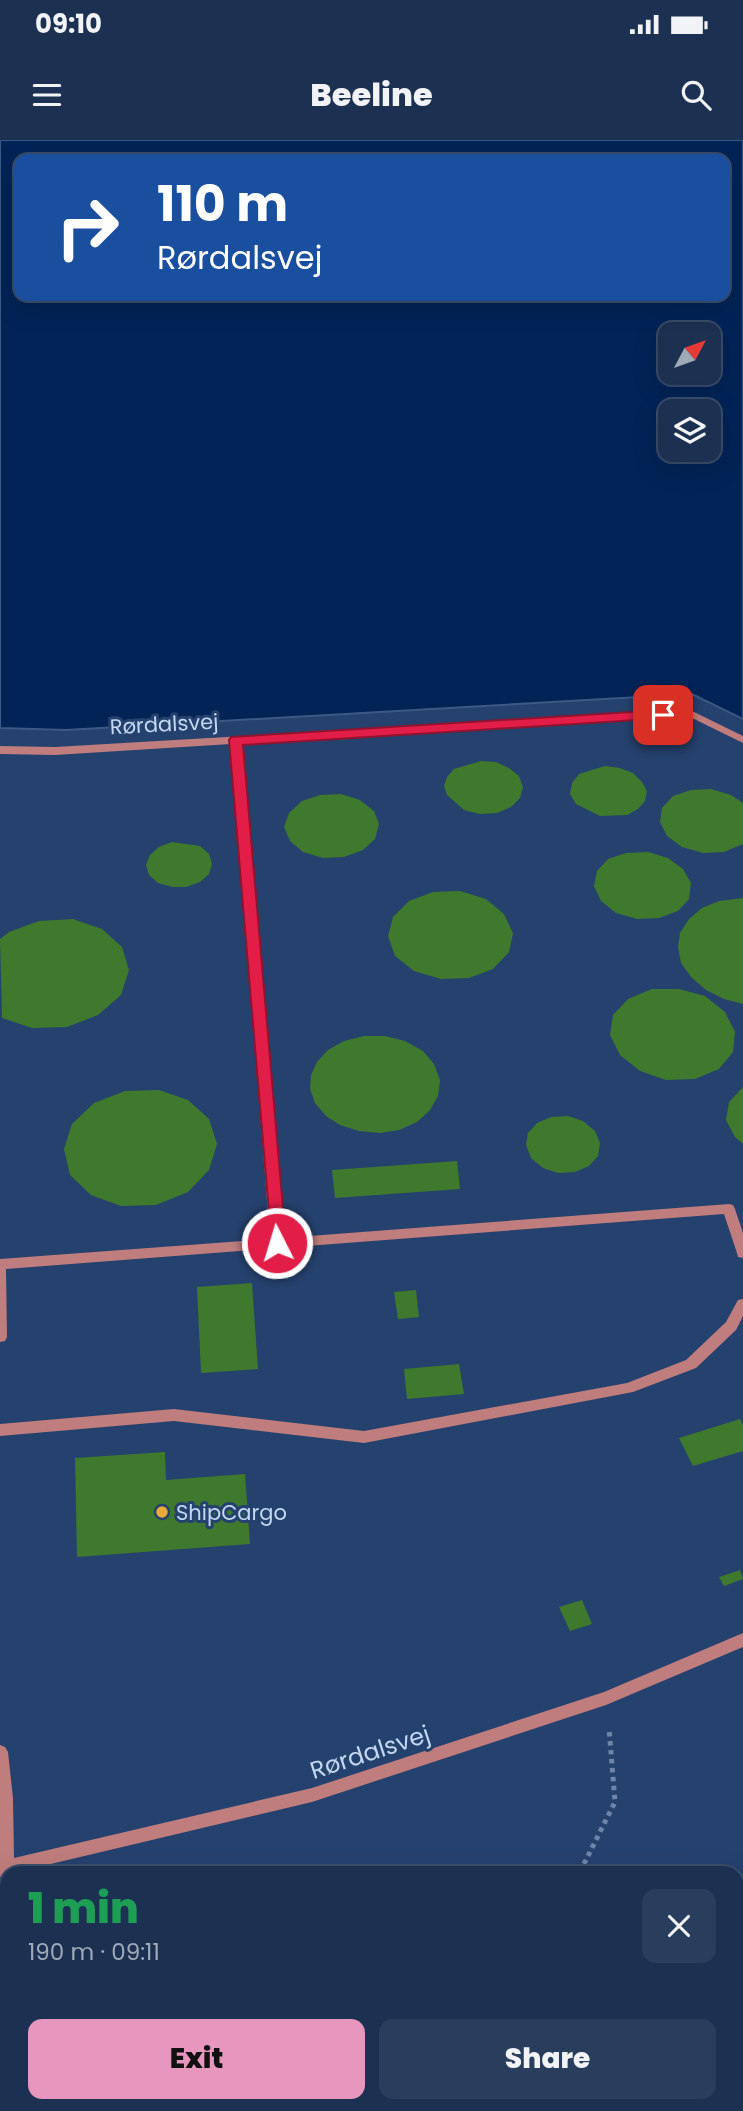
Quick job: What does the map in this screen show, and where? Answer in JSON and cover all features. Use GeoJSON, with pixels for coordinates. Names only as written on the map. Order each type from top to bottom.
{"type":"FeatureCollection","features":[{"type":"Feature","properties":{"kind":"street","name":"Rørdalsvej"},"geometry":{"type":"LineString","coordinates":[[0,750],[55,751],[690,713],[743,740]]}},
{"type":"Feature","properties":{"kind":"street"},"geometry":{"type":"LineString","coordinates":[[0,1337],[1,1264],[729,1209],[743,1253]]}},
{"type":"Feature","properties":{"kind":"street"},"geometry":{"type":"LineString","coordinates":[[0,1430],[174,1415],[364,1437],[628,1388],[691,1364],[731,1326],[743,1304]]}},
{"type":"Feature","properties":{"kind":"street","name":"Rørdalsvej"},"geometry":{"type":"LineString","coordinates":[[12,1866],[312,1795],[606,1698],[743,1640]]}},
{"type":"Feature","properties":{"kind":"street"},"geometry":{"type":"LineString","coordinates":[[0,1752],[5,1798],[4,1866]]}},
{"type":"Feature","properties":{"kind":"lane"},"geometry":{"type":"LineString","coordinates":[[236,740],[277,1243]]}},
{"type":"Feature","properties":{"kind":"path"},"geometry":{"type":"LineString","coordinates":[[583,1866],[615,1802],[606,1698]]}},
{"type":"Feature","properties":{"kind":"water"},"geometry":{"type":"Polygon","coordinates":[[[0,140],[743,140],[743,719],[692,694],[66,730],[0,728],[0,140]]]}},
{"type":"Feature","properties":{"kind":"building"},"geometry":{"type":"Polygon","coordinates":[[[481,761],[496,762],[519,776],[523,787],[520,798],[511,807],[497,813],[480,814],[464,810],[447,795],[444,786],[454,769],[481,761]]]}},
{"type":"Feature","properties":{"kind":"building"},"geometry":{"type":"Polygon","coordinates":[[[605,766],[633,773],[642,782],[647,791],[645,801],[638,809],[627,815],[600,816],[576,804],[570,794],[572,783],[579,774],[605,766]]]}},
{"type":"Feature","properties":{"kind":"building"},"geometry":{"type":"Polygon","coordinates":[[[711,789],[731,795],[743,803],[743,844],[724,852],[703,853],[682,847],[667,836],[660,822],[662,808],[673,796],[691,790],[711,789]]]}},
{"type":"Feature","properties":{"kind":"building"},"geometry":{"type":"Polygon","coordinates":[[[341,794],[360,800],[374,811],[379,824],[375,839],[363,850],[344,857],[323,858],[303,852],[290,841],[284,827],[289,813],[302,801],[320,795],[341,794]]]}},
{"type":"Feature","properties":{"kind":"building"},"geometry":{"type":"Polygon","coordinates":[[[172,842],[200,846],[209,854],[212,864],[209,874],[200,882],[186,887],[158,883],[149,875],[146,865],[150,855],[159,847],[172,842]]]}},
{"type":"Feature","properties":{"kind":"building"},"geometry":{"type":"Polygon","coordinates":[[[648,852],[668,858],[683,869],[691,883],[689,899],[678,911],[659,918],[637,919],[616,913],[601,901],[594,886],[597,871],[608,859],[626,853],[648,852]]]}},
{"type":"Feature","properties":{"kind":"building"},"geometry":{"type":"Polygon","coordinates":[[[460,891],[486,899],[504,914],[513,933],[509,952],[493,969],[469,978],[441,979],[414,971],[395,956],[388,936],[393,917],[409,901],[433,892],[460,891]]]}},
{"type":"Feature","properties":{"kind":"building"},"geometry":{"type":"Polygon","coordinates":[[[743,898],[743,1004],[706,990],[691,977],[681,963],[678,947],[680,933],[689,919],[702,908],[719,901],[743,898]]]}},
{"type":"Feature","properties":{"kind":"building"},"geometry":{"type":"Polygon","coordinates":[[[73,919],[102,929],[122,947],[129,970],[121,995],[98,1015],[67,1027],[32,1028],[2,1018],[0,939],[9,932],[39,921],[73,919]]]}},
{"type":"Feature","properties":{"kind":"building"},"geometry":{"type":"Polygon","coordinates":[[[652,989],[679,989],[705,996],[725,1012],[735,1032],[733,1052],[719,1069],[695,1079],[666,1080],[640,1071],[620,1055],[610,1035],[613,1015],[628,999],[652,989]]]}},
{"type":"Feature","properties":{"kind":"building"},"geometry":{"type":"Polygon","coordinates":[[[364,1036],[385,1036],[405,1041],[423,1051],[434,1064],[440,1080],[438,1096],[430,1110],[417,1122],[399,1130],[380,1133],[359,1131],[340,1125],[326,1116],[315,1103],[310,1089],[311,1075],[317,1062],[328,1050],[344,1041],[364,1036]]]}},
{"type":"Feature","properties":{"kind":"building"},"geometry":{"type":"Polygon","coordinates":[[[743,1087],[743,1144],[735,1137],[726,1120],[729,1102],[743,1087]]]}},
{"type":"Feature","properties":{"kind":"building"},"geometry":{"type":"Polygon","coordinates":[[[159,1090],[188,1100],[209,1119],[217,1144],[209,1170],[188,1192],[156,1205],[121,1206],[91,1195],[70,1175],[64,1149],[72,1124],[94,1103],[125,1091],[159,1090]]]}},
{"type":"Feature","properties":{"kind":"building"},"geometry":{"type":"Polygon","coordinates":[[[568,1116],[583,1121],[595,1131],[600,1143],[598,1156],[589,1166],[575,1172],[558,1173],[543,1168],[531,1158],[526,1145],[528,1133],[537,1123],[551,1117],[568,1116]]]}},
{"type":"Feature","properties":{"kind":"building"},"geometry":{"type":"Polygon","coordinates":[[[457,1161],[460,1189],[335,1198],[332,1170],[457,1161]]]}},
{"type":"Feature","properties":{"kind":"building"},"geometry":{"type":"Polygon","coordinates":[[[252,1283],[258,1369],[201,1373],[197,1287],[252,1283]]]}},
{"type":"Feature","properties":{"kind":"building"},"geometry":{"type":"Polygon","coordinates":[[[416,1290],[419,1317],[398,1319],[394,1292],[416,1290]]]}},
{"type":"Feature","properties":{"kind":"building"},"geometry":{"type":"Polygon","coordinates":[[[459,1364],[464,1394],[407,1399],[404,1369],[459,1364]]]}},
{"type":"Feature","properties":{"kind":"building"},"geometry":{"type":"Polygon","coordinates":[[[740,1419],[743,1425],[743,1451],[693,1466],[679,1438],[740,1419]]]}},
{"type":"Feature","properties":{"kind":"building","name":"ShipCargo"},"geometry":{"type":"Polygon","coordinates":[[[165,1452],[166,1480],[245,1474],[250,1544],[77,1557],[75,1458],[165,1452]]]}},
{"type":"Feature","properties":{"kind":"building"},"geometry":{"type":"Polygon","coordinates":[[[740,1570],[743,1579],[724,1586],[719,1577],[740,1570]]]}},
{"type":"Feature","properties":{"kind":"building"},"geometry":{"type":"Polygon","coordinates":[[[582,1600],[592,1624],[570,1631],[559,1607],[582,1600]]]}},
{"type":"Feature","properties":{"kind":"place","name":"ShipCargo"},"geometry":{"type":"Point","coordinates":[162,1512]}},
{"type":"Feature","properties":{"kind":"route"},"geometry":{"type":"LineString","coordinates":[[277,1243],[236,740],[663,715]]}}]}
